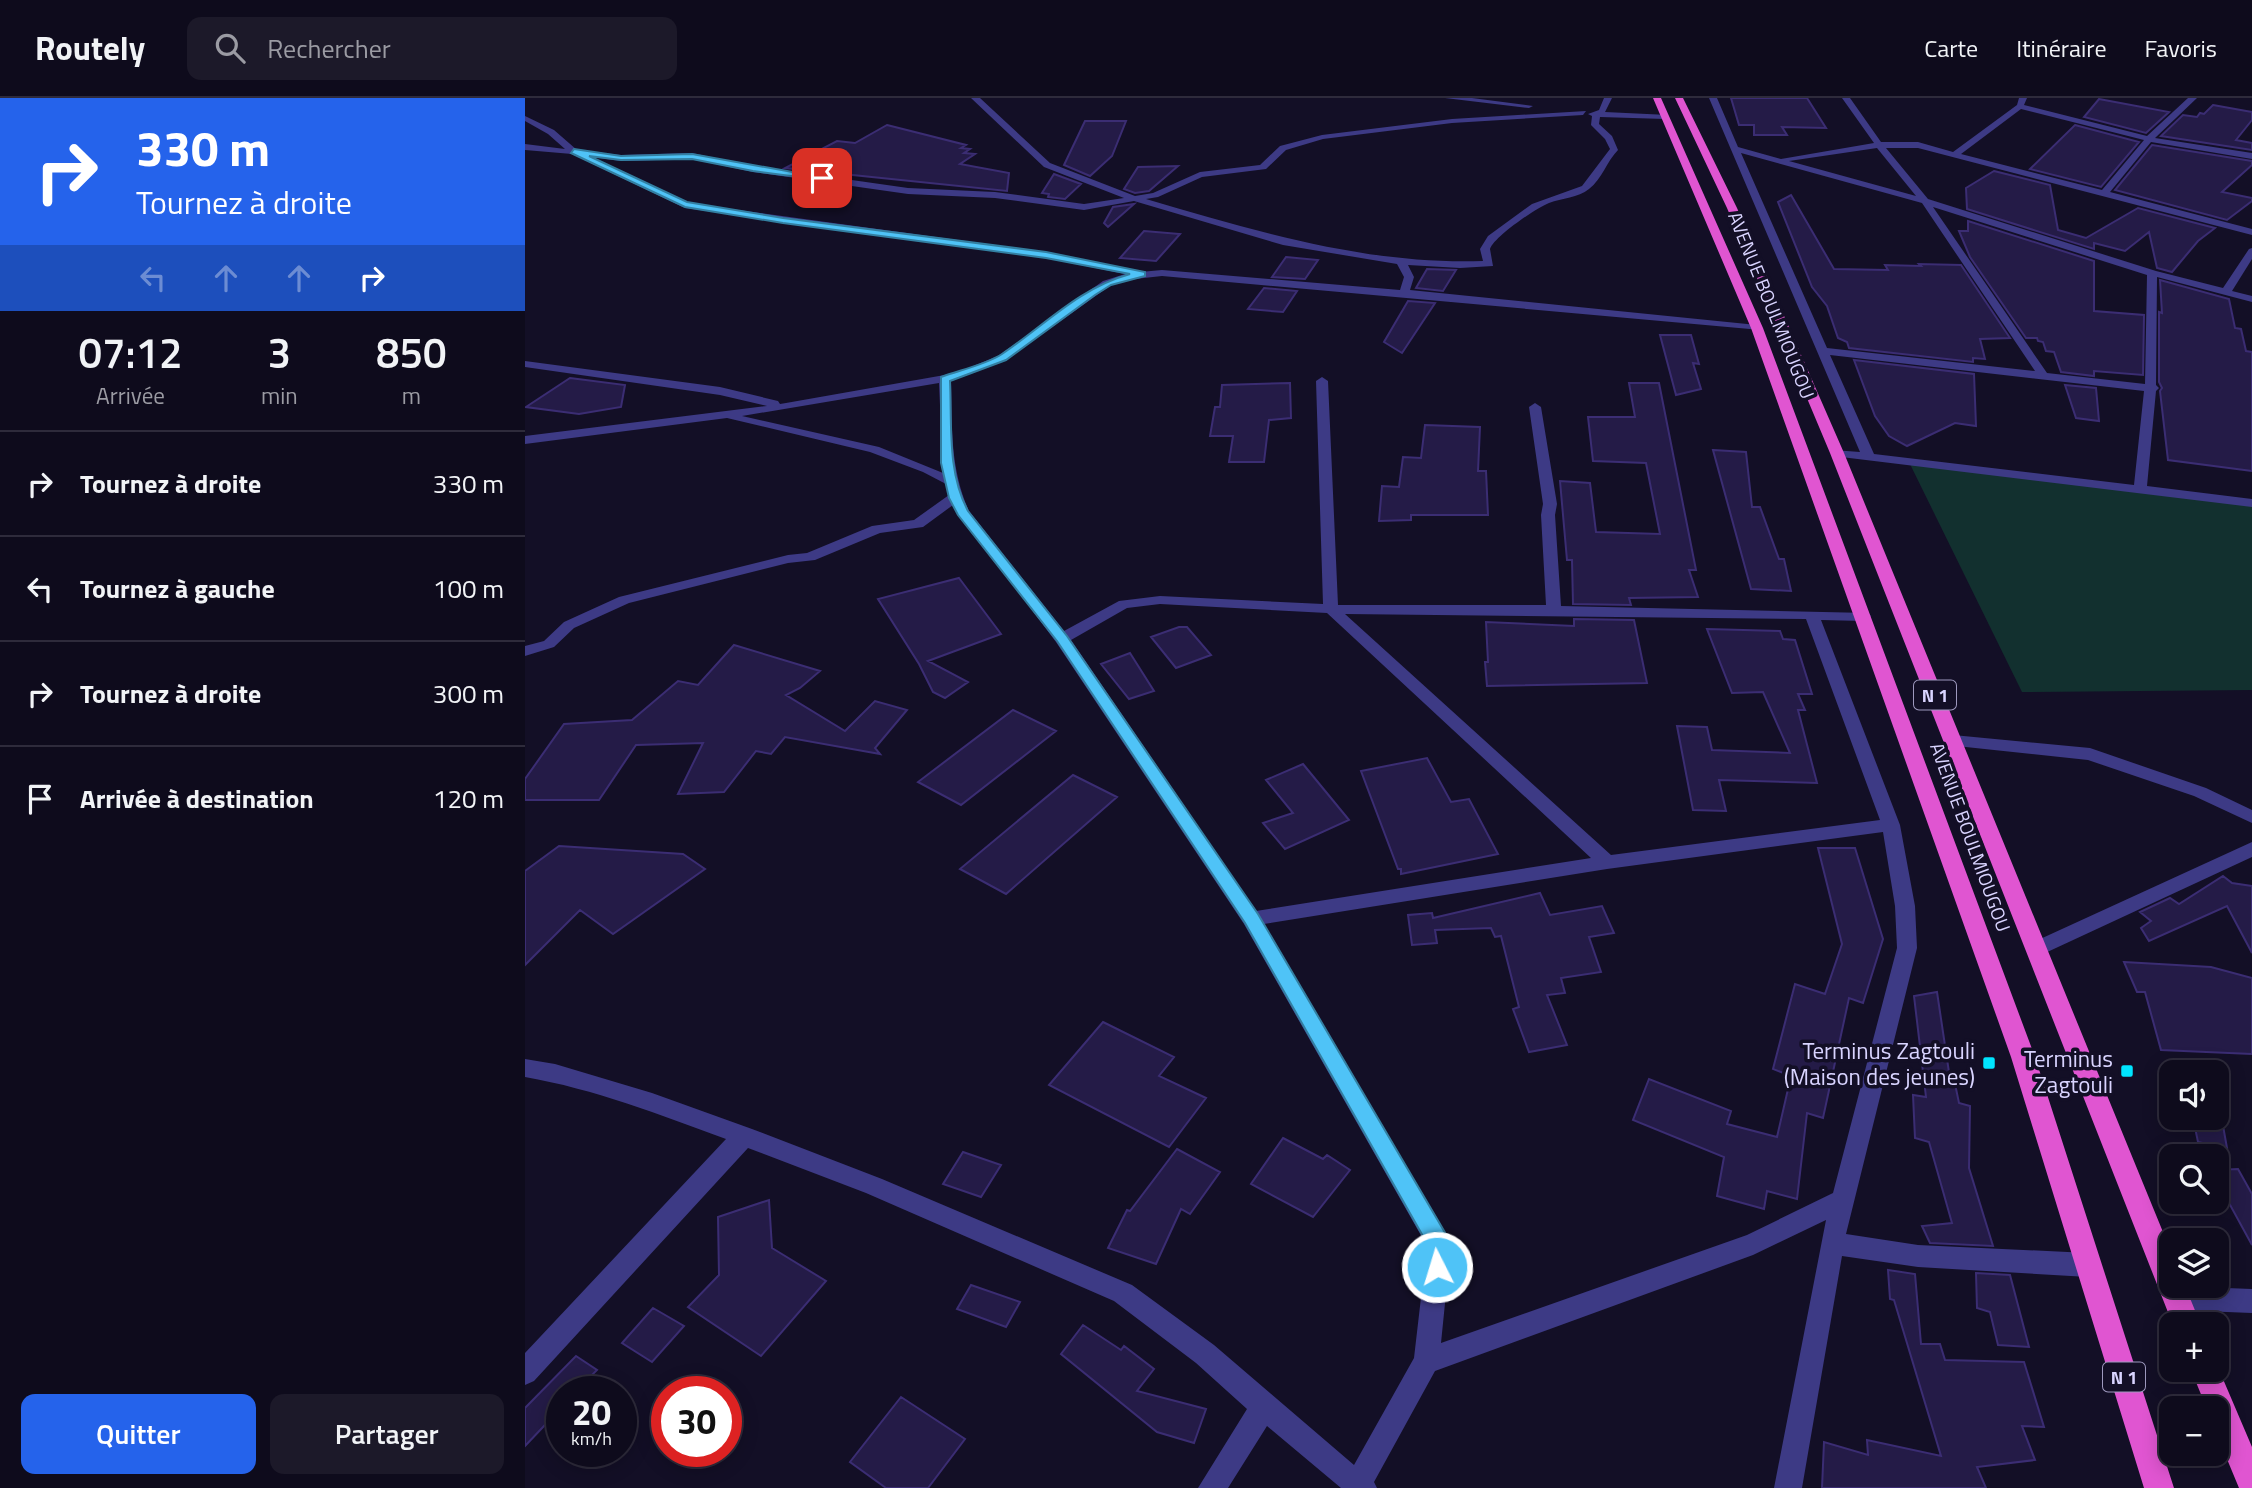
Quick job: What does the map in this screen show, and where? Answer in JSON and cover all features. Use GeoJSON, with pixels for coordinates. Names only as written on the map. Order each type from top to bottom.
{"type":"FeatureCollection","features":[{"type":"Feature","properties":{"kind":"highway","name":"AVENUE BOULMIOUGOU"},"geometry":{"type":"LineString","coordinates":[[1657,98],[1757,328],[2023,1056],[2159,1488]]}},
{"type":"Feature","properties":{"kind":"highway","name":"AVENUE BOULMIOUGOU"},"geometry":{"type":"LineString","coordinates":[[1679,98],[1732,208],[1837,453],[2159,1256]]}},
{"type":"Feature","properties":{"kind":"highway","name":"AVENUE BOULMIOUGOU"},"geometry":{"type":"LineString","coordinates":[[2176,1298],[2182,1312]]}},
{"type":"Feature","properties":{"kind":"highway"},"geometry":{"type":"LineString","coordinates":[[2211,1382],[2252,1483]]}},
{"type":"Feature","properties":{"kind":"street"},"geometry":{"type":"LineString","coordinates":[[975,98],[1047,165],[1136,199],[1283,242],[1401,262],[1460,265],[1489,264],[1485,257],[1485,248],[1499,230],[1518,220],[1531,208],[1583,190],[1591,183],[1602,161],[1614,150],[1609,138],[1596,128],[1596,114]]}},
{"type":"Feature","properties":{"kind":"street"},"geometry":{"type":"LineString","coordinates":[[1449,98],[1583,113],[1665,117]]}},
{"type":"Feature","properties":{"kind":"street"},"geometry":{"type":"LineString","coordinates":[[1596,114],[1602,111],[1608,98]]}},
{"type":"Feature","properties":{"kind":"street"},"geometry":{"type":"LineString","coordinates":[[1713,98],[1868,455]]}},
{"type":"Feature","properties":{"kind":"street"},"geometry":{"type":"LineString","coordinates":[[1846,98],[1879,145],[1925,201],[2043,375]]}},
{"type":"Feature","properties":{"kind":"street"},"geometry":{"type":"LineString","coordinates":[[2105,193],[2149,139],[2193,98]]}},
{"type":"Feature","properties":{"kind":"street"},"geometry":{"type":"LineString","coordinates":[[1955,154],[2022,102],[2149,139],[2252,156]]}},
{"type":"Feature","properties":{"kind":"street"},"geometry":{"type":"LineString","coordinates":[[525,147],[621,158],[692,156],[753,169],[908,191],[995,195],[1084,207],[1136,199],[1178,186],[1200,175],[1263,167],[1283,148],[1322,137],[1469,120],[1583,113]]}},
{"type":"Feature","properties":{"kind":"street"},"geometry":{"type":"LineString","coordinates":[[525,118],[551,132],[574,152],[685,205],[1046,255],[1142,274]]}},
{"type":"Feature","properties":{"kind":"street"},"geometry":{"type":"LineString","coordinates":[[1778,160],[1879,145],[1917,145],[2252,232]]}},
{"type":"Feature","properties":{"kind":"street"},"geometry":{"type":"LineString","coordinates":[[1733,148],[1925,201],[2152,273],[2252,299]]}},
{"type":"Feature","properties":{"kind":"street"},"geometry":{"type":"LineString","coordinates":[[2226,292],[2252,251]]}},
{"type":"Feature","properties":{"kind":"street"},"geometry":{"type":"LineString","coordinates":[[1401,262],[1409,278],[1404,293]]}},
{"type":"Feature","properties":{"kind":"street"},"geometry":{"type":"LineString","coordinates":[[525,440],[786,407],[945,379],[1002,358],[1107,283],[1142,274],[1162,273],[1404,293],[1757,328]]}},
{"type":"Feature","properties":{"kind":"street"},"geometry":{"type":"LineString","coordinates":[[2140,489],[2153,388],[2152,273]]}},
{"type":"Feature","properties":{"kind":"street"},"geometry":{"type":"LineString","coordinates":[[1823,351],[2153,388]]}},
{"type":"Feature","properties":{"kind":"street"},"geometry":{"type":"LineString","coordinates":[[525,364],[720,391],[786,407]]}},
{"type":"Feature","properties":{"kind":"street"},"geometry":{"type":"LineString","coordinates":[[525,1068],[555,1073],[652,1102],[744,1136],[874,1186],[1123,1293],[1205,1354],[1324,1459],[1360,1486],[1426,1361],[1439,1244],[1251,919],[1062,639],[963,512],[953,490],[947,463],[945,379]]}},
{"type":"Feature","properties":{"kind":"street"},"geometry":{"type":"LineString","coordinates":[[1322,382],[1331,609],[1607,862]]}},
{"type":"Feature","properties":{"kind":"street"},"geometry":{"type":"LineString","coordinates":[[1535,407],[1550,504],[1548,515],[1554,610]]}},
{"type":"Feature","properties":{"kind":"street"},"geometry":{"type":"LineString","coordinates":[[722,416],[903,458],[933,470],[953,490]]}},
{"type":"Feature","properties":{"kind":"street"},"geometry":{"type":"LineString","coordinates":[[1837,453],[2252,503]]}},
{"type":"Feature","properties":{"kind":"street"},"geometry":{"type":"LineString","coordinates":[[525,651],[549,644],[569,625],[624,600],[788,559],[810,557],[877,529],[918,524],[953,490]]}},
{"type":"Feature","properties":{"kind":"street"},"geometry":{"type":"LineString","coordinates":[[1062,639],[1109,610],[1142,601],[1331,609],[1863,616]]}},
{"type":"Feature","properties":{"kind":"street"},"geometry":{"type":"LineString","coordinates":[[1788,1488],[1832,1243],[1907,948],[1905,906],[1891,825],[1812,615]]}},
{"type":"Feature","properties":{"kind":"street"},"geometry":{"type":"LineString","coordinates":[[1953,741],[2043,747],[2090,754],[2200,792],[2252,817]]}},
{"type":"Feature","properties":{"kind":"street"},"geometry":{"type":"LineString","coordinates":[[1251,919],[1607,862],[1891,825]]}},
{"type":"Feature","properties":{"kind":"street"},"geometry":{"type":"LineString","coordinates":[[2036,948],[2252,849]]}},
{"type":"Feature","properties":{"kind":"street"},"geometry":{"type":"LineString","coordinates":[[525,1372],[744,1136]]}},
{"type":"Feature","properties":{"kind":"street"},"geometry":{"type":"LineString","coordinates":[[1426,1361],[1753,1244],[1844,1199]]}},
{"type":"Feature","properties":{"kind":"street"},"geometry":{"type":"LineString","coordinates":[[1832,1243],[1918,1256],[2088,1265]]}},
{"type":"Feature","properties":{"kind":"street"},"geometry":{"type":"LineString","coordinates":[[2176,1298],[2252,1301]]}},
{"type":"Feature","properties":{"kind":"street"},"geometry":{"type":"LineString","coordinates":[[1212,1488],[1264,1406]]}},
{"type":"Feature","properties":{"kind":"green space"},"geometry":{"type":"Polygon","coordinates":[[[1908,460],[2252,503],[2252,690],[2022,692],[1908,460]]]}},
{"type":"Feature","properties":{"kind":"building"},"geometry":{"type":"Polygon","coordinates":[[[1731,98],[1807,98],[1826,128],[1782,127],[1787,135],[1754,135],[1754,125],[1739,125],[1731,98]]]}},
{"type":"Feature","properties":{"kind":"building"},"geometry":{"type":"Polygon","coordinates":[[[2099,99],[2169,112],[2146,133],[2084,117],[2099,99]]]}},
{"type":"Feature","properties":{"kind":"building"},"geometry":{"type":"Polygon","coordinates":[[[2213,105],[2252,112],[2252,120],[2236,140],[2252,143],[2252,150],[2161,136],[2183,115],[2197,117],[2213,105]]]}},
{"type":"Feature","properties":{"kind":"building"},"geometry":{"type":"Polygon","coordinates":[[[1085,121],[1126,121],[1112,156],[1090,176],[1064,165],[1085,121]]]}},
{"type":"Feature","properties":{"kind":"building"},"geometry":{"type":"Polygon","coordinates":[[[887,125],[966,145],[961,148],[970,149],[964,153],[975,154],[960,164],[1009,173],[1007,191],[785,168],[837,141],[855,143],[887,125]]]}},
{"type":"Feature","properties":{"kind":"building"},"geometry":{"type":"Polygon","coordinates":[[[2075,125],[2139,142],[2101,187],[2030,169],[2075,125]]]}},
{"type":"Feature","properties":{"kind":"building"},"geometry":{"type":"Polygon","coordinates":[[[2152,145],[2252,161],[2252,165],[2222,192],[2252,198],[2252,201],[2227,220],[2115,190],[2152,145]]]}},
{"type":"Feature","properties":{"kind":"building"},"geometry":{"type":"Polygon","coordinates":[[[1178,166],[1149,191],[1135,193],[1124,189],[1138,167],[1178,166]]]}},
{"type":"Feature","properties":{"kind":"building"},"geometry":{"type":"Polygon","coordinates":[[[1994,171],[2050,185],[2058,230],[2086,238],[2138,208],[2215,228],[2198,241],[2172,272],[2157,268],[2149,232],[2125,251],[2094,243],[2094,249],[1967,209],[1966,188],[1994,171]]]}},
{"type":"Feature","properties":{"kind":"building"},"geometry":{"type":"Polygon","coordinates":[[[1054,174],[1081,184],[1065,199],[1048,197],[1049,194],[1042,193],[1054,174]]]}},
{"type":"Feature","properties":{"kind":"building"},"geometry":{"type":"Polygon","coordinates":[[[1791,195],[1834,269],[1888,270],[1885,265],[1961,265],[2010,338],[1980,339],[1985,359],[1973,358],[1973,362],[1849,348],[1847,342],[1838,338],[1827,306],[1812,287],[1778,202],[1791,195]]]}},
{"type":"Feature","properties":{"kind":"building"},"geometry":{"type":"Polygon","coordinates":[[[1134,204],[1108,227],[1104,223],[1113,207],[1134,204]]]}},
{"type":"Feature","properties":{"kind":"building"},"geometry":{"type":"Polygon","coordinates":[[[1968,221],[2094,261],[2094,311],[2144,315],[2143,375],[2094,371],[2094,376],[2061,372],[2054,352],[2046,351],[2043,342],[2037,338],[2026,338],[1970,257],[1959,231],[1968,231],[1968,221]]]}},
{"type":"Feature","properties":{"kind":"building"},"geometry":{"type":"Polygon","coordinates":[[[1144,231],[1180,234],[1156,261],[1120,258],[1144,231]]]}},
{"type":"Feature","properties":{"kind":"building"},"geometry":{"type":"Polygon","coordinates":[[[1286,257],[1318,260],[1305,279],[1272,277],[1286,257]]]}},
{"type":"Feature","properties":{"kind":"building"},"geometry":{"type":"Polygon","coordinates":[[[1427,269],[1456,270],[1443,291],[1416,288],[1427,269]]]}},
{"type":"Feature","properties":{"kind":"building"},"geometry":{"type":"Polygon","coordinates":[[[2160,280],[2229,299],[2235,328],[2241,329],[2246,351],[2252,352],[2252,471],[2168,460],[2160,391],[2162,388],[2159,382],[2159,312],[2162,313],[2160,280]]]}},
{"type":"Feature","properties":{"kind":"building"},"geometry":{"type":"Polygon","coordinates":[[[1264,288],[1297,291],[1283,312],[1248,309],[1264,288]]]}},
{"type":"Feature","properties":{"kind":"building"},"geometry":{"type":"Polygon","coordinates":[[[1408,301],[1435,303],[1402,353],[1384,342],[1408,301]]]}},
{"type":"Feature","properties":{"kind":"building"},"geometry":{"type":"Polygon","coordinates":[[[1660,335],[1691,335],[1699,364],[1693,363],[1701,389],[1676,395],[1660,335]]]}},
{"type":"Feature","properties":{"kind":"building"},"geometry":{"type":"Polygon","coordinates":[[[1854,360],[1974,374],[1976,426],[1955,423],[1907,446],[1889,436],[1875,416],[1854,360]]]}},
{"type":"Feature","properties":{"kind":"building"},"geometry":{"type":"Polygon","coordinates":[[[570,378],[625,385],[621,407],[579,414],[526,407],[570,378]]]}},
{"type":"Feature","properties":{"kind":"building"},"geometry":{"type":"Polygon","coordinates":[[[1290,383],[1291,418],[1269,420],[1264,462],[1229,462],[1233,436],[1210,436],[1215,407],[1220,407],[1222,385],[1290,383]]]}},
{"type":"Feature","properties":{"kind":"building"},"geometry":{"type":"Polygon","coordinates":[[[1629,383],[1659,383],[1696,570],[1689,570],[1698,597],[1629,598],[1631,605],[1573,604],[1572,560],[1567,560],[1560,481],[1590,483],[1596,532],[1660,534],[1646,463],[1593,461],[1588,417],[1635,417],[1629,383]]]}},
{"type":"Feature","properties":{"kind":"building"},"geometry":{"type":"Polygon","coordinates":[[[2065,385],[2096,388],[2099,421],[2076,418],[2065,385]]]}},
{"type":"Feature","properties":{"kind":"building"},"geometry":{"type":"Polygon","coordinates":[[[1425,425],[1480,427],[1478,471],[1486,471],[1488,515],[1411,515],[1411,520],[1379,521],[1382,486],[1399,487],[1403,457],[1421,458],[1425,425]]]}},
{"type":"Feature","properties":{"kind":"building"},"geometry":{"type":"Polygon","coordinates":[[[1713,450],[1746,452],[1752,507],[1760,507],[1779,559],[1784,559],[1791,591],[1751,589],[1713,450]]]}},
{"type":"Feature","properties":{"kind":"building"},"geometry":{"type":"Polygon","coordinates":[[[959,578],[1001,634],[928,661],[968,682],[945,698],[933,692],[919,664],[878,599],[959,578]]]}},
{"type":"Feature","properties":{"kind":"building"},"geometry":{"type":"Polygon","coordinates":[[[1574,619],[1634,620],[1647,683],[1487,686],[1486,622],[1574,626],[1574,619]]]}},
{"type":"Feature","properties":{"kind":"building"},"geometry":{"type":"Polygon","coordinates":[[[1179,627],[1187,627],[1211,655],[1176,668],[1151,637],[1179,627]]]}},
{"type":"Feature","properties":{"kind":"building"},"geometry":{"type":"Polygon","coordinates":[[[1707,629],[1780,631],[1783,639],[1795,640],[1812,694],[1798,694],[1805,710],[1798,710],[1817,783],[1719,780],[1726,811],[1693,810],[1677,726],[1707,727],[1712,750],[1790,753],[1763,692],[1732,693],[1707,629]]]}},
{"type":"Feature","properties":{"kind":"building"},"geometry":{"type":"Polygon","coordinates":[[[734,645],[820,671],[800,688],[786,695],[845,731],[875,701],[907,710],[875,748],[880,754],[785,737],[771,754],[756,751],[724,792],[678,794],[703,743],[636,745],[599,800],[525,800],[525,779],[564,724],[632,720],[678,681],[698,685],[734,645]]]}},
{"type":"Feature","properties":{"kind":"building"},"geometry":{"type":"Polygon","coordinates":[[[1130,653],[1154,691],[1129,699],[1101,664],[1130,653]]]}},
{"type":"Feature","properties":{"kind":"building"},"geometry":{"type":"Polygon","coordinates":[[[1013,710],[1056,731],[961,805],[918,782],[1013,710]]]}},
{"type":"Feature","properties":{"kind":"building"},"geometry":{"type":"Polygon","coordinates":[[[1427,758],[1451,802],[1469,799],[1498,854],[1401,874],[1361,771],[1427,758]]]}},
{"type":"Feature","properties":{"kind":"building"},"geometry":{"type":"Polygon","coordinates":[[[1303,764],[1349,820],[1285,849],[1263,823],[1293,813],[1266,780],[1303,764]]]}},
{"type":"Feature","properties":{"kind":"building"},"geometry":{"type":"Polygon","coordinates":[[[1073,775],[1117,797],[1006,894],[960,869],[1073,775]]]}},
{"type":"Feature","properties":{"kind":"building"},"geometry":{"type":"Polygon","coordinates":[[[559,846],[683,854],[705,869],[613,934],[580,910],[525,965],[525,871],[559,846]]]}},
{"type":"Feature","properties":{"kind":"building"},"geometry":{"type":"Polygon","coordinates":[[[1818,848],[1855,848],[1883,939],[1863,1003],[1849,998],[1823,1118],[1807,1113],[1797,1199],[1767,1191],[1764,1209],[1717,1196],[1724,1157],[1633,1120],[1649,1079],[1731,1111],[1727,1124],[1777,1137],[1791,1076],[1773,1069],[1795,984],[1825,994],[1842,944],[1818,848]]]}},
{"type":"Feature","properties":{"kind":"building"},"geometry":{"type":"Polygon","coordinates":[[[2223,876],[2232,883],[2252,886],[2252,953],[2227,906],[2149,941],[2141,928],[2151,921],[2140,912],[2170,898],[2179,904],[2223,876]]]}},
{"type":"Feature","properties":{"kind":"building"},"geometry":{"type":"Polygon","coordinates":[[[1540,893],[1550,915],[1602,906],[1614,933],[1589,937],[1601,972],[1561,978],[1565,993],[1547,995],[1567,1045],[1529,1052],[1513,1009],[1519,1007],[1501,936],[1495,937],[1491,928],[1435,930],[1437,943],[1412,945],[1408,915],[1432,913],[1433,918],[1540,893]]]}},
{"type":"Feature","properties":{"kind":"building"},"geometry":{"type":"Polygon","coordinates":[[[2124,962],[2211,967],[2252,978],[2252,1054],[2161,1050],[2145,992],[2137,992],[2124,962]]]}},
{"type":"Feature","properties":{"kind":"building"},"geometry":{"type":"Polygon","coordinates":[[[1937,992],[1950,1079],[1954,1079],[1959,1103],[1970,1106],[1969,1168],[1993,1246],[1930,1243],[1922,1226],[1952,1223],[1929,1142],[1915,1138],[1913,1095],[1926,1097],[1914,996],[1937,992]]]}},
{"type":"Feature","properties":{"kind":"building"},"geometry":{"type":"Polygon","coordinates":[[[1103,1022],[1174,1057],[1159,1076],[1206,1098],[1169,1147],[1049,1085],[1103,1022]]]}},
{"type":"Feature","properties":{"kind":"building"},"geometry":{"type":"Polygon","coordinates":[[[2196,1130],[2224,1130],[2226,1144],[2198,1142],[2196,1130]]]}},
{"type":"Feature","properties":{"kind":"building"},"geometry":{"type":"Polygon","coordinates":[[[1283,1138],[1323,1159],[1327,1155],[1350,1170],[1313,1217],[1251,1184],[1283,1138]]]}},
{"type":"Feature","properties":{"kind":"building"},"geometry":{"type":"Polygon","coordinates":[[[1177,1149],[1220,1172],[1190,1214],[1181,1209],[1156,1264],[1108,1248],[1127,1210],[1130,1211],[1177,1149]]]}},
{"type":"Feature","properties":{"kind":"building"},"geometry":{"type":"Polygon","coordinates":[[[963,1152],[1001,1165],[981,1197],[943,1184],[963,1152]]]}},
{"type":"Feature","properties":{"kind":"building"},"geometry":{"type":"Polygon","coordinates":[[[2229,1169],[2238,1169],[2252,1194],[2252,1245],[2229,1203],[2229,1169]]]}},
{"type":"Feature","properties":{"kind":"building"},"geometry":{"type":"Polygon","coordinates":[[[769,1200],[772,1248],[826,1281],[761,1356],[688,1307],[719,1275],[718,1217],[769,1200]]]}},
{"type":"Feature","properties":{"kind":"building"},"geometry":{"type":"Polygon","coordinates":[[[1888,1270],[1915,1274],[1921,1344],[1940,1344],[1945,1360],[2024,1362],[2044,1427],[2022,1426],[2035,1460],[1977,1467],[1986,1488],[1822,1488],[1824,1442],[1868,1455],[1867,1440],[1941,1456],[1894,1300],[1890,1299],[1888,1270]]]}},
{"type":"Feature","properties":{"kind":"building"},"geometry":{"type":"Polygon","coordinates":[[[1976,1273],[2010,1275],[2029,1347],[1998,1345],[1990,1312],[1977,1308],[1976,1273]]]}},
{"type":"Feature","properties":{"kind":"building"},"geometry":{"type":"Polygon","coordinates":[[[971,1285],[1020,1302],[1006,1327],[957,1309],[971,1285]]]}},
{"type":"Feature","properties":{"kind":"building"},"geometry":{"type":"Polygon","coordinates":[[[653,1308],[684,1326],[652,1362],[622,1343],[653,1308]]]}},
{"type":"Feature","properties":{"kind":"building"},"geometry":{"type":"Polygon","coordinates":[[[1083,1325],[1121,1350],[1124,1346],[1154,1369],[1137,1391],[1206,1409],[1194,1443],[1157,1432],[1061,1354],[1083,1325]]]}},
{"type":"Feature","properties":{"kind":"building"},"geometry":{"type":"Polygon","coordinates":[[[576,1356],[597,1370],[591,1376],[556,1376],[576,1356]]]}},
{"type":"Feature","properties":{"kind":"building"},"geometry":{"type":"Polygon","coordinates":[[[546,1387],[546,1424],[525,1446],[525,1408],[546,1387]]]}},
{"type":"Feature","properties":{"kind":"building"},"geometry":{"type":"Polygon","coordinates":[[[901,1397],[965,1439],[928,1488],[886,1488],[850,1462],[901,1397]]]}},
{"type":"Feature","properties":{"kind":"place","name":"Terminus Zagtouli (Maison des jeunes)"},"geometry":{"type":"Point","coordinates":[1989,1063]}},
{"type":"Feature","properties":{"kind":"place","name":"Terminus Zagtouli"},"geometry":{"type":"Point","coordinates":[2127,1071]}},
{"type":"Feature","properties":{"kind":"route"},"geometry":{"type":"LineString","coordinates":[[822,178],[753,169],[692,156],[621,158],[574,152],[685,205],[1046,255],[1142,274],[1107,283],[1002,358],[945,379],[947,463],[955,498],[1062,639],[1251,919],[1439,1244],[1437,1267]]}}]}
